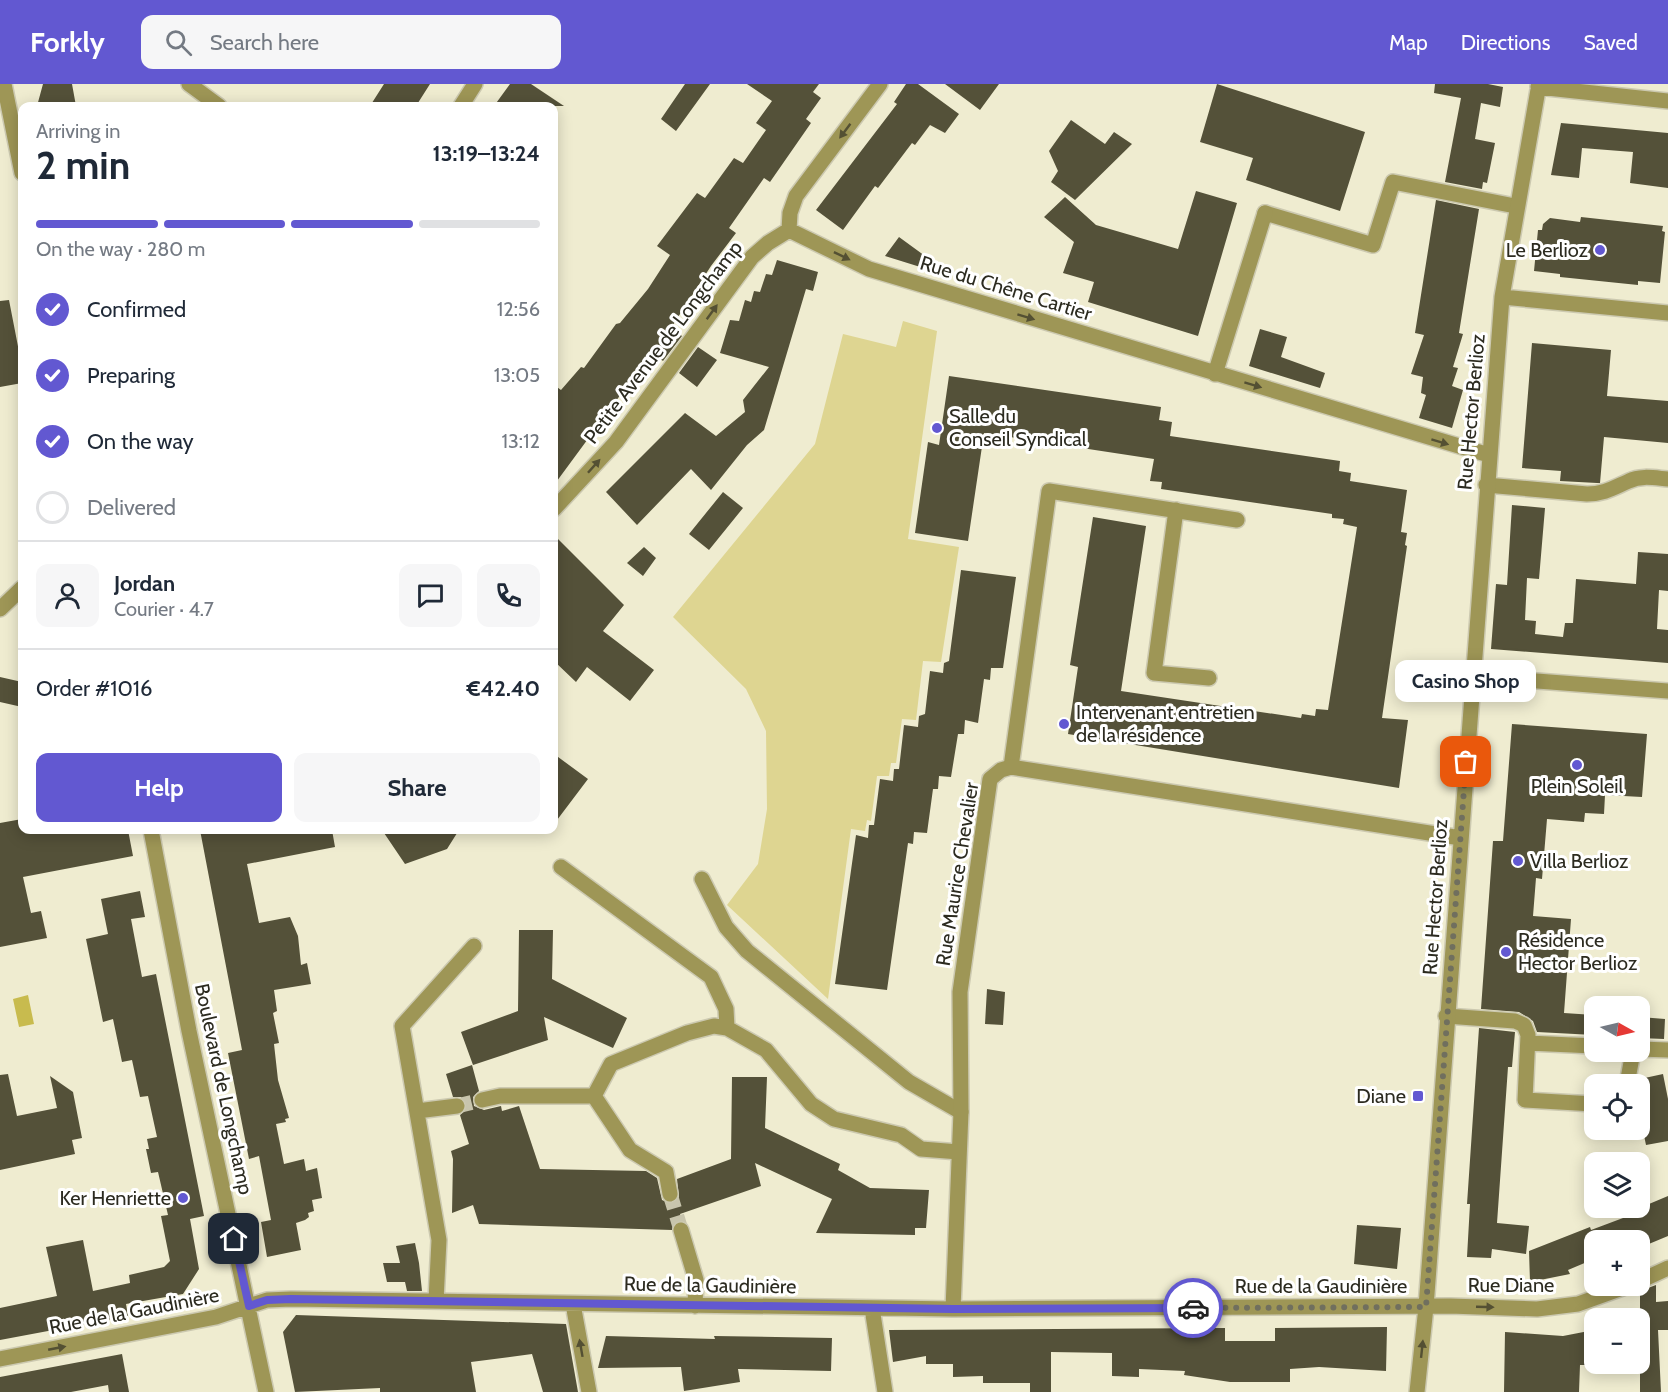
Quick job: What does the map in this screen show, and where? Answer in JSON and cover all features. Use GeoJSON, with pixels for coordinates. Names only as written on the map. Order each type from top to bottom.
{"type":"FeatureCollection","features":[{"type":"Feature","properties":{"kind":"street"},"geometry":{"type":"LineString","coordinates":[[189,84],[214,102]]}},
{"type":"Feature","properties":{"kind":"street"},"geometry":{"type":"LineString","coordinates":[[464,102],[475,84]]}},
{"type":"Feature","properties":{"kind":"street"},"geometry":{"type":"LineString","coordinates":[[789,230],[790,213],[796,196],[880,84]]}},
{"type":"Feature","properties":{"kind":"street"},"geometry":{"type":"LineString","coordinates":[[1538,85],[1668,100]]}},
{"type":"Feature","properties":{"kind":"street","name":"Rue Hector Berlioz"},"geometry":{"type":"LineString","coordinates":[[1417,1392],[1426,1307],[1446,1016],[1502,297],[1515,206],[1538,85]]}},
{"type":"Feature","properties":{"kind":"street"},"geometry":{"type":"LineString","coordinates":[[3,87],[18,155]]}},
{"type":"Feature","properties":{"kind":"street"},"geometry":{"type":"LineString","coordinates":[[1215,374],[1265,213],[1373,245],[1393,182],[1515,206]]}},
{"type":"Feature","properties":{"kind":"street","name":"Rue du Chêne Cartier"},"geometry":{"type":"LineString","coordinates":[[789,230],[869,269],[1489,455]]}},
{"type":"Feature","properties":{"kind":"street","name":"Petite Avenue de Longchamp"},"geometry":{"type":"LineString","coordinates":[[558,505],[616,442],[752,257],[768,243],[789,230]]}},
{"type":"Feature","properties":{"kind":"street"},"geometry":{"type":"LineString","coordinates":[[1502,297],[1668,313]]}},
{"type":"Feature","properties":{"kind":"street"},"geometry":{"type":"LineString","coordinates":[[1486,485],[1594,494],[1615,489],[1630,480],[1646,477],[1668,479]]}},
{"type":"Feature","properties":{"kind":"street"},"geometry":{"type":"LineString","coordinates":[[1237,520],[1048,491],[1011,767],[1461,838]]}},
{"type":"Feature","properties":{"kind":"street"},"geometry":{"type":"LineString","coordinates":[[1176,510],[1154,673],[1209,678]]}},
{"type":"Feature","properties":{"kind":"street"},"geometry":{"type":"LineString","coordinates":[[0,609],[18,592]]}},
{"type":"Feature","properties":{"kind":"street"},"geometry":{"type":"LineString","coordinates":[[1472,676],[1668,691]]}},
{"type":"Feature","properties":{"kind":"street","name":"Rue Maurice Chevalier"},"geometry":{"type":"LineString","coordinates":[[953,1309],[961,1112],[960,992],[990,779],[1001,770],[1011,767]]}},
{"type":"Feature","properties":{"kind":"street","name":"Boulevard de Longchamp"},"geometry":{"type":"LineString","coordinates":[[152,834],[189,1031],[266,1392]]}},
{"type":"Feature","properties":{"kind":"street"},"geometry":{"type":"LineString","coordinates":[[561,867],[711,977],[726,1009],[727,1028]]}},
{"type":"Feature","properties":{"kind":"street"},"geometry":{"type":"LineString","coordinates":[[702,879],[732,936],[747,951],[909,1082],[961,1112]]}},
{"type":"Feature","properties":{"kind":"street"},"geometry":{"type":"LineString","coordinates":[[436,1301],[439,1240],[402,1026],[474,946]]}},
{"type":"Feature","properties":{"kind":"street"},"geometry":{"type":"LineString","coordinates":[[1446,1016],[1520,1022],[1526,1029],[1528,1042],[1525,1100],[1584,1103]]}},
{"type":"Feature","properties":{"kind":"street"},"geometry":{"type":"LineString","coordinates":[[594,1096],[611,1064],[687,1033],[714,1026],[727,1028],[766,1050],[794,1088],[811,1104],[834,1119],[901,1135],[921,1149],[959,1152]]}},
{"type":"Feature","properties":{"kind":"street"},"geometry":{"type":"LineString","coordinates":[[1528,1042],[1584,1045]]}},
{"type":"Feature","properties":{"kind":"street"},"geometry":{"type":"LineString","coordinates":[[1650,1049],[1668,1050]]}},
{"type":"Feature","properties":{"kind":"street"},"geometry":{"type":"LineString","coordinates":[[482,1100],[500,1096],[594,1096]]}},
{"type":"Feature","properties":{"kind":"street"},"geometry":{"type":"LineString","coordinates":[[594,1096],[630,1150],[666,1172],[670,1194]]}},
{"type":"Feature","properties":{"kind":"street"},"geometry":{"type":"LineString","coordinates":[[417,1111],[457,1106]]}},
{"type":"Feature","properties":{"kind":"street"},"geometry":{"type":"LineString","coordinates":[[681,1230],[696,1280],[695,1306]]}},
{"type":"Feature","properties":{"kind":"street"},"geometry":{"type":"LineString","coordinates":[[1650,1276],[1668,1268]]}},
{"type":"Feature","properties":{"kind":"street","name":"Rue Diane"},"geometry":{"type":"LineString","coordinates":[[1426,1307],[1537,1310],[1578,1304],[1600,1296]]}},
{"type":"Feature","properties":{"kind":"street","name":"Rue de la Gaudinière"},"geometry":{"type":"LineString","coordinates":[[0,1359],[216,1317],[267,1300],[291,1299],[953,1309],[1426,1307]]}},
{"type":"Feature","properties":{"kind":"street"},"geometry":{"type":"LineString","coordinates":[[573,1304],[589,1392]]}},
{"type":"Feature","properties":{"kind":"street"},"geometry":{"type":"LineString","coordinates":[[872,1308],[885,1392]]}},
{"type":"Feature","properties":{"kind":"shaded area"},"geometry":{"type":"Polygon","coordinates":[[[903,321],[937,331],[908,539],[959,547],[941,662],[923,661],[916,720],[902,719],[896,763],[891,763],[889,776],[877,776],[871,821],[867,820],[865,831],[851,829],[828,999],[727,905],[758,864],[767,809],[766,731],[746,689],[673,617],[815,444],[843,334],[896,347],[903,321]]]}},
{"type":"Feature","properties":{"kind":"shaded area"},"geometry":{"type":"Polygon","coordinates":[[[28,995],[34,1024],[19,1027],[13,999],[28,995]]]}},
{"type":"Feature","properties":{"kind":"building"},"geometry":{"type":"Polygon","coordinates":[[[43,84],[72,84],[75,102],[38,102],[43,84]]]}},
{"type":"Feature","properties":{"kind":"building"},"geometry":{"type":"Polygon","coordinates":[[[384,84],[430,84],[419,102],[373,102],[384,84]]]}},
{"type":"Feature","properties":{"kind":"building"},"geometry":{"type":"Polygon","coordinates":[[[510,84],[531,84],[558,102],[497,102],[510,84]]]}},
{"type":"Feature","properties":{"kind":"building"},"geometry":{"type":"Polygon","coordinates":[[[685,84],[710,84],[676,131],[661,119],[685,84]]]}},
{"type":"Feature","properties":{"kind":"building"},"geometry":{"type":"Polygon","coordinates":[[[747,84],[819,84],[813,92],[821,98],[806,119],[811,123],[770,182],[764,178],[729,228],[736,233],[711,266],[671,328],[682,336],[663,361],[652,352],[558,480],[558,388],[561,390],[581,367],[584,368],[616,324],[620,323],[648,289],[670,255],[657,246],[697,193],[705,198],[734,158],[743,163],[766,130],[756,123],[772,101],[747,84]]]}},
{"type":"Feature","properties":{"kind":"building"},"geometry":{"type":"Polygon","coordinates":[[[906,84],[918,84],[959,114],[945,133],[930,125],[915,145],[912,143],[878,188],[875,186],[843,230],[816,210],[897,104],[894,102],[906,84]]]}},
{"type":"Feature","properties":{"kind":"building"},"geometry":{"type":"Polygon","coordinates":[[[945,84],[999,84],[980,110],[945,84]]]}},
{"type":"Feature","properties":{"kind":"building"},"geometry":{"type":"Polygon","coordinates":[[[1217,84],[1365,132],[1340,211],[1246,180],[1253,158],[1200,142],[1217,84]]]}},
{"type":"Feature","properties":{"kind":"building"},"geometry":{"type":"Polygon","coordinates":[[[1435,84],[1488,84],[1503,87],[1500,107],[1481,103],[1475,139],[1495,143],[1487,183],[1483,182],[1482,189],[1445,182],[1461,98],[1434,93],[1435,84]]]}},
{"type":"Feature","properties":{"kind":"building"},"geometry":{"type":"Polygon","coordinates":[[[1071,120],[1105,144],[1114,132],[1132,144],[1075,200],[1051,182],[1058,171],[1049,151],[1071,120]]]}},
{"type":"Feature","properties":{"kind":"building"},"geometry":{"type":"Polygon","coordinates":[[[1561,123],[1668,133],[1668,188],[1630,183],[1633,152],[1582,148],[1579,178],[1551,175],[1561,123]]]}},
{"type":"Feature","properties":{"kind":"building"},"geometry":{"type":"Polygon","coordinates":[[[1196,191],[1237,203],[1198,336],[1088,302],[1094,282],[1063,273],[1074,242],[1044,217],[1065,197],[1096,225],[1178,249],[1196,191]]]}},
{"type":"Feature","properties":{"kind":"building"},"geometry":{"type":"Polygon","coordinates":[[[1436,200],[1479,209],[1459,333],[1463,334],[1453,367],[1458,368],[1452,386],[1463,390],[1452,428],[1419,418],[1426,395],[1421,393],[1423,377],[1411,374],[1424,335],[1415,333],[1436,200]]]}},
{"type":"Feature","properties":{"kind":"building","name":"Le Berlioz"},"geometry":{"type":"Polygon","coordinates":[[[1581,217],[1663,226],[1662,231],[1665,232],[1660,283],[1638,281],[1638,285],[1560,277],[1560,274],[1534,271],[1538,230],[1542,230],[1543,224],[1550,218],[1580,222],[1581,217]]]}},
{"type":"Feature","properties":{"kind":"building"},"geometry":{"type":"Polygon","coordinates":[[[899,237],[947,272],[946,275],[885,256],[899,237]]]}},
{"type":"Feature","properties":{"kind":"building"},"geometry":{"type":"Polygon","coordinates":[[[777,260],[818,272],[813,291],[806,289],[764,430],[747,445],[711,490],[691,469],[637,525],[606,492],[685,413],[716,436],[745,412],[743,400],[769,367],[720,353],[730,320],[739,321],[745,300],[751,302],[754,291],[760,292],[766,274],[772,275],[777,260]]]}},
{"type":"Feature","properties":{"kind":"building"},"geometry":{"type":"Polygon","coordinates":[[[9,300],[18,346],[18,384],[0,387],[0,301],[9,300]]]}},
{"type":"Feature","properties":{"kind":"building"},"geometry":{"type":"Polygon","coordinates":[[[1260,329],[1287,337],[1281,357],[1325,373],[1320,388],[1249,366],[1260,329]]]}},
{"type":"Feature","properties":{"kind":"building"},"geometry":{"type":"Polygon","coordinates":[[[1532,343],[1611,350],[1607,396],[1668,401],[1668,443],[1604,437],[1600,483],[1560,481],[1561,471],[1522,468],[1532,343]]]}},
{"type":"Feature","properties":{"kind":"building"},"geometry":{"type":"Polygon","coordinates":[[[698,347],[717,360],[697,387],[679,373],[698,347]]]}},
{"type":"Feature","properties":{"kind":"building"},"geometry":{"type":"Polygon","coordinates":[[[949,376],[1161,407],[1159,420],[1172,422],[1170,436],[1340,461],[1339,471],[1351,473],[1350,481],[1407,490],[1401,532],[1407,533],[1405,545],[1407,546],[1382,718],[1408,720],[1399,788],[1068,734],[1078,667],[1070,665],[1093,517],[1146,526],[1121,691],[1301,718],[1302,714],[1315,716],[1316,709],[1328,710],[1357,527],[1343,524],[1344,519],[1332,518],[1332,514],[1161,489],[1162,482],[1150,481],[1154,459],[984,433],[968,541],[915,533],[928,442],[939,445],[949,376]]]}},
{"type":"Feature","properties":{"kind":"building"},"geometry":{"type":"Polygon","coordinates":[[[723,492],[743,508],[709,550],[689,534],[723,492]]]}},
{"type":"Feature","properties":{"kind":"building"},"geometry":{"type":"Polygon","coordinates":[[[1512,505],[1545,508],[1539,579],[1527,578],[1525,620],[1536,621],[1535,634],[1563,637],[1565,623],[1573,623],[1576,579],[1636,584],[1638,552],[1668,554],[1668,591],[1659,590],[1657,629],[1668,630],[1668,663],[1491,649],[1496,584],[1507,585],[1512,505]]]}},
{"type":"Feature","properties":{"kind":"building"},"geometry":{"type":"Polygon","coordinates":[[[558,539],[624,605],[603,631],[654,670],[630,701],[587,667],[576,682],[558,665],[558,539]]]}},
{"type":"Feature","properties":{"kind":"building"},"geometry":{"type":"Polygon","coordinates":[[[644,547],[656,558],[643,576],[627,563],[644,547]]]}},
{"type":"Feature","properties":{"kind":"building"},"geometry":{"type":"Polygon","coordinates":[[[961,570],[1016,577],[1003,668],[991,668],[990,680],[984,679],[978,723],[965,720],[964,734],[958,734],[951,777],[939,776],[938,789],[933,789],[927,833],[914,832],[913,844],[908,843],[887,990],[835,984],[856,835],[868,838],[869,825],[874,825],[880,779],[893,781],[894,769],[899,769],[904,725],[918,727],[919,716],[925,714],[930,671],[943,673],[944,663],[949,661],[961,570]]]}},
{"type":"Feature","properties":{"kind":"building"},"geometry":{"type":"Polygon","coordinates":[[[0,677],[18,681],[18,706],[0,702],[0,677]]]}},
{"type":"Feature","properties":{"kind":"building"},"geometry":{"type":"Polygon","coordinates":[[[1512,724],[1647,734],[1642,797],[1605,795],[1604,814],[1585,813],[1584,822],[1547,819],[1542,879],[1536,878],[1533,916],[1571,919],[1564,1013],[1584,1014],[1584,1034],[1537,1032],[1533,1021],[1519,1012],[1481,1009],[1493,841],[1503,841],[1512,724]]]}},
{"type":"Feature","properties":{"kind":"building"},"geometry":{"type":"Polygon","coordinates":[[[558,757],[588,779],[558,819],[558,757]]]}},
{"type":"Feature","properties":{"kind":"building"},"geometry":{"type":"Polygon","coordinates":[[[18,820],[18,834],[129,834],[133,856],[23,877],[31,913],[41,911],[47,938],[0,947],[0,823],[18,820]]]}},
{"type":"Feature","properties":{"kind":"building"},"geometry":{"type":"Polygon","coordinates":[[[201,834],[333,834],[335,847],[247,864],[259,923],[290,917],[298,936],[301,965],[307,963],[311,984],[274,990],[277,1011],[273,1013],[279,1043],[274,1044],[278,1080],[289,1118],[285,1119],[286,1122],[276,1124],[284,1164],[304,1159],[306,1171],[317,1168],[322,1198],[312,1200],[314,1211],[308,1213],[309,1217],[305,1220],[296,1223],[301,1250],[267,1257],[261,1222],[271,1220],[259,1156],[249,1159],[228,1053],[242,1050],[201,834]]]}},
{"type":"Feature","properties":{"kind":"building"},"geometry":{"type":"Polygon","coordinates":[[[385,834],[456,834],[447,849],[405,864],[385,834]]]}},
{"type":"Feature","properties":{"kind":"building"},"geometry":{"type":"Polygon","coordinates":[[[140,891],[145,917],[131,919],[142,977],[156,974],[204,1216],[190,1219],[199,1269],[183,1294],[126,1304],[128,1316],[0,1340],[0,1308],[57,1296],[46,1247],[83,1240],[93,1291],[130,1283],[129,1275],[164,1267],[170,1261],[161,1216],[168,1215],[158,1172],[151,1173],[146,1149],[149,1149],[147,1139],[157,1137],[148,1096],[140,1097],[132,1060],[122,1062],[113,1019],[103,1022],[86,939],[108,934],[101,899],[140,891]]]}},
{"type":"Feature","properties":{"kind":"building"},"geometry":{"type":"Polygon","coordinates":[[[519,930],[553,930],[552,979],[627,1018],[613,1048],[544,1017],[548,1040],[473,1065],[461,1032],[518,1011],[519,930]]]}},
{"type":"Feature","properties":{"kind":"building"},"geometry":{"type":"Polygon","coordinates":[[[987,989],[1005,992],[1003,1025],[985,1024],[987,989]]]}},
{"type":"Feature","properties":{"kind":"building"},"geometry":{"type":"Polygon","coordinates":[[[1650,1018],[1665,1019],[1664,1039],[1650,1038],[1650,1018]]]}},
{"type":"Feature","properties":{"kind":"building"},"geometry":{"type":"Polygon","coordinates":[[[1479,1028],[1515,1032],[1512,1067],[1508,1067],[1497,1223],[1529,1226],[1526,1254],[1492,1249],[1491,1258],[1467,1257],[1470,1204],[1467,1204],[1479,1028]]]}},
{"type":"Feature","properties":{"kind":"building"},"geometry":{"type":"Polygon","coordinates":[[[472,1065],[479,1091],[473,1097],[474,1106],[484,1110],[501,1106],[502,1111],[519,1106],[540,1169],[646,1171],[657,1178],[662,1200],[671,1204],[679,1197],[677,1179],[731,1159],[732,1077],[767,1077],[765,1128],[840,1164],[838,1170],[870,1188],[929,1190],[926,1228],[915,1228],[915,1235],[816,1233],[832,1199],[755,1163],[761,1186],[680,1214],[682,1220],[674,1223],[672,1230],[479,1224],[473,1205],[452,1213],[453,1159],[451,1151],[469,1144],[460,1115],[466,1110],[467,1104],[461,1097],[453,1097],[446,1074],[472,1065]]]}},
{"type":"Feature","properties":{"kind":"building"},"geometry":{"type":"Polygon","coordinates":[[[8,1074],[17,1116],[57,1108],[50,1076],[73,1092],[82,1138],[72,1140],[75,1154],[0,1170],[0,1075],[8,1074]]]}},
{"type":"Feature","properties":{"kind":"building"},"geometry":{"type":"Polygon","coordinates":[[[1663,1074],[1668,1099],[1668,1141],[1646,1145],[1645,1140],[1650,1140],[1650,1077],[1663,1074]]]}},
{"type":"Feature","properties":{"kind":"building"},"geometry":{"type":"Polygon","coordinates":[[[1668,1196],[1668,1236],[1650,1244],[1650,1230],[1591,1230],[1623,1218],[1650,1218],[1650,1204],[1668,1196]]]}},
{"type":"Feature","properties":{"kind":"building"},"geometry":{"type":"Polygon","coordinates":[[[1357,1225],[1401,1228],[1397,1269],[1354,1264],[1357,1225]]]}},
{"type":"Feature","properties":{"kind":"building"},"geometry":{"type":"Polygon","coordinates":[[[1590,1227],[1591,1230],[1584,1230],[1584,1263],[1568,1270],[1570,1274],[1530,1282],[1529,1251],[1590,1227]]]}},
{"type":"Feature","properties":{"kind":"building"},"geometry":{"type":"Polygon","coordinates":[[[415,1243],[422,1291],[407,1291],[405,1282],[387,1282],[383,1263],[400,1263],[396,1246],[415,1243]]]}},
{"type":"Feature","properties":{"kind":"building"},"geometry":{"type":"Polygon","coordinates":[[[1656,1285],[1656,1302],[1668,1301],[1668,1330],[1658,1330],[1661,1392],[1640,1392],[1640,1374],[1650,1374],[1650,1308],[1640,1308],[1640,1296],[1650,1296],[1650,1287],[1656,1285]]]}},
{"type":"Feature","properties":{"kind":"building"},"geometry":{"type":"Polygon","coordinates":[[[296,1315],[566,1324],[578,1392],[543,1392],[532,1354],[471,1362],[476,1392],[380,1392],[380,1388],[295,1392],[283,1332],[296,1315]]]}},
{"type":"Feature","properties":{"kind":"building"},"geometry":{"type":"Polygon","coordinates":[[[1387,1327],[1386,1371],[1319,1367],[1290,1369],[1290,1382],[1230,1382],[1184,1375],[1185,1371],[1139,1369],[1139,1377],[1112,1376],[1112,1353],[1051,1352],[1051,1392],[1030,1392],[1030,1383],[983,1383],[983,1376],[953,1377],[953,1364],[926,1364],[926,1356],[893,1362],[889,1330],[1225,1328],[1225,1341],[1275,1341],[1275,1328],[1387,1327]]]}},
{"type":"Feature","properties":{"kind":"building"},"geometry":{"type":"Polygon","coordinates":[[[1505,1332],[1563,1336],[1584,1332],[1584,1365],[1580,1365],[1579,1392],[1504,1392],[1505,1332]]]}},
{"type":"Feature","properties":{"kind":"building"},"geometry":{"type":"Polygon","coordinates":[[[606,1336],[715,1339],[714,1336],[832,1338],[831,1371],[738,1369],[740,1382],[684,1391],[681,1367],[598,1368],[606,1336]]]}},
{"type":"Feature","properties":{"kind":"building"},"geometry":{"type":"Polygon","coordinates":[[[122,1354],[129,1392],[109,1392],[108,1385],[71,1392],[0,1392],[0,1377],[122,1354]]]}},
{"type":"Feature","properties":{"kind":"tunnel"},"geometry":{"type":"LineString","coordinates":[[457,1106],[482,1100]]}},
{"type":"Feature","properties":{"kind":"tunnel"},"geometry":{"type":"LineString","coordinates":[[670,1194],[681,1230]]}},
{"type":"Feature","properties":{"kind":"way so far"},"geometry":{"type":"LineString","coordinates":[[1193,1308],[1426,1307],[1466,762]]}},
{"type":"Feature","properties":{"kind":"place","name":"Le Berlioz"},"geometry":{"type":"Point","coordinates":[1600,250]}},
{"type":"Feature","properties":{"kind":"place","name":"Salle du Conseil Syndical"},"geometry":{"type":"Point","coordinates":[937,428]}},
{"type":"Feature","properties":{"kind":"place","name":"Intervenant entretien de la résidence"},"geometry":{"type":"Point","coordinates":[1064,724]}},
{"type":"Feature","properties":{"kind":"place","name":"Casino Shop"},"geometry":{"type":"Point","coordinates":[1466,762]}},
{"type":"Feature","properties":{"kind":"place","name":"Plein Soleil"},"geometry":{"type":"Point","coordinates":[1577,765]}},
{"type":"Feature","properties":{"kind":"place","name":"Villa Berlioz"},"geometry":{"type":"Point","coordinates":[1518,861]}},
{"type":"Feature","properties":{"kind":"place","name":"Résidence Hector Berlioz"},"geometry":{"type":"Point","coordinates":[1506,952]}},
{"type":"Feature","properties":{"kind":"place","name":"Diane"},"geometry":{"type":"Point","coordinates":[1418,1096]}},
{"type":"Feature","properties":{"kind":"place","name":"Ker Henriette"},"geometry":{"type":"Point","coordinates":[183,1198]}},
{"type":"Feature","properties":{"kind":"route"},"geometry":{"type":"LineString","coordinates":[[234,1239],[249,1306],[267,1300],[291,1299],[953,1309],[1193,1308]]}}]}
